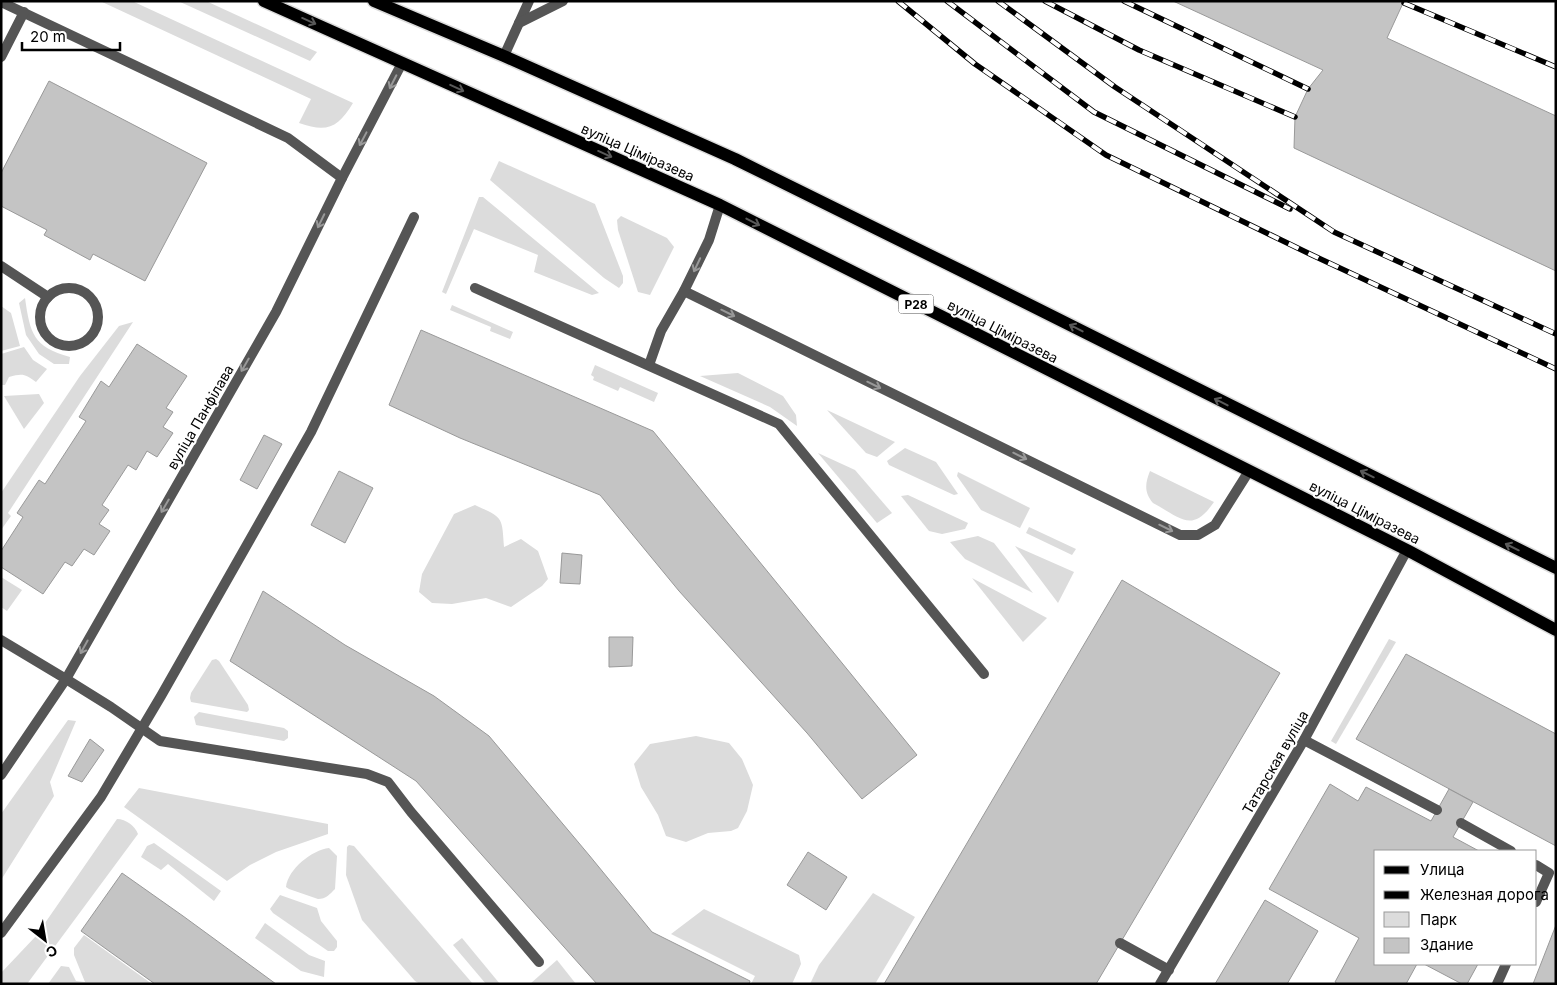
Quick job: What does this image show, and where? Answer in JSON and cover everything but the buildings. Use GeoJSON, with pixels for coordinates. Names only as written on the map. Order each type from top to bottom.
{"type":"FeatureCollection","features":[{"type":"Feature","properties":{"kind":"main road","name":"вуліца Ціміразева"},"geometry":{"type":"LineString","coordinates":[[264,1],[720,205],[1407,550],[1556,630]]}},
{"type":"Feature","properties":{"kind":"main road"},"geometry":{"type":"LineString","coordinates":[[374,1],[504,56],[735,160],[1556,568]]}},
{"type":"Feature","properties":{"kind":"street"},"geometry":{"type":"LineString","coordinates":[[504,56],[529,1]]}},
{"type":"Feature","properties":{"kind":"street"},"geometry":{"type":"LineString","coordinates":[[520,23],[563,1]]}},
{"type":"Feature","properties":{"kind":"street"},"geometry":{"type":"LineString","coordinates":[[1,2],[288,138],[342,178]]}},
{"type":"Feature","properties":{"kind":"street"},"geometry":{"type":"LineString","coordinates":[[1,57],[24,12]]}},
{"type":"Feature","properties":{"kind":"street","name":"вуліца Панфілава"},"geometry":{"type":"LineString","coordinates":[[1,775],[66,679],[276,312],[342,178],[402,63]]}},
{"type":"Feature","properties":{"kind":"street"},"geometry":{"type":"LineString","coordinates":[[648,364],[661,331],[684,291],[708,240],[720,205]]}},
{"type":"Feature","properties":{"kind":"street"},"geometry":{"type":"LineString","coordinates":[[1,933],[101,797],[142,730],[311,432],[414,217]]}},
{"type":"Feature","properties":{"kind":"street"},"geometry":{"type":"LineString","coordinates":[[1,266],[48,297]]}},
{"type":"Feature","properties":{"kind":"street"},"geometry":{"type":"LineString","coordinates":[[64,288],[74,288],[83,291],[90,298],[96,306],[98,315],[97,325],[86,340],[78,344],[62,345],[47,336],[40,320],[40,312],[48,297],[55,291],[64,288]]}},
{"type":"Feature","properties":{"kind":"street"},"geometry":{"type":"LineString","coordinates":[[475,288],[779,424],[984,674]]}},
{"type":"Feature","properties":{"kind":"street"},"geometry":{"type":"LineString","coordinates":[[684,291],[1180,534],[1198,535],[1215,526],[1249,472]]}},
{"type":"Feature","properties":{"kind":"street","name":"Татарская вуліца"},"geometry":{"type":"LineString","coordinates":[[1160,984],[1304,740],[1407,550]]}},
{"type":"Feature","properties":{"kind":"street"},"geometry":{"type":"LineString","coordinates":[[2,640],[111,707],[160,741],[367,774],[388,782],[411,812],[539,962]]}},
{"type":"Feature","properties":{"kind":"street"},"geometry":{"type":"LineString","coordinates":[[1304,740],[1437,810]]}},
{"type":"Feature","properties":{"kind":"street"},"geometry":{"type":"LineString","coordinates":[[1461,823],[1509,850]]}},
{"type":"Feature","properties":{"kind":"street"},"geometry":{"type":"LineString","coordinates":[[1537,866],[1550,873],[1537,900]]}},
{"type":"Feature","properties":{"kind":"street"},"geometry":{"type":"LineString","coordinates":[[1120,943],[1169,970]]}},
{"type":"Feature","properties":{"kind":"street"},"geometry":{"type":"LineString","coordinates":[[1497,984],[1506,965]]}},
{"type":"Feature","properties":{"kind":"green space"},"geometry":{"type":"Polygon","coordinates":[[[100,1],[132,1],[353,103],[342,118],[331,126],[317,128],[299,123],[311,99],[100,1]]]}},
{"type":"Feature","properties":{"kind":"green space"},"geometry":{"type":"Polygon","coordinates":[[[178,1],[206,1],[317,52],[310,61],[178,1]]]}},
{"type":"Feature","properties":{"kind":"green space"},"geometry":{"type":"Polygon","coordinates":[[[499,161],[595,204],[623,276],[623,283],[619,288],[604,278],[490,180],[499,161]]]}},
{"type":"Feature","properties":{"kind":"green space"},"geometry":{"type":"Polygon","coordinates":[[[479,197],[483,197],[599,293],[592,295],[534,272],[538,255],[474,229],[446,294],[442,292],[479,197]]]}},
{"type":"Feature","properties":{"kind":"green space"},"geometry":{"type":"Polygon","coordinates":[[[621,216],[667,238],[674,247],[650,295],[638,292],[618,230],[617,220],[621,216]]]}},
{"type":"Feature","properties":{"kind":"green space"},"geometry":{"type":"Polygon","coordinates":[[[25,298],[29,321],[36,337],[48,348],[70,357],[69,364],[54,364],[39,354],[26,335],[19,303],[25,298]]]}},
{"type":"Feature","properties":{"kind":"green space"},"geometry":{"type":"Polygon","coordinates":[[[452,305],[513,332],[510,339],[490,331],[491,327],[450,310],[452,305]]]}},
{"type":"Feature","properties":{"kind":"green space"},"geometry":{"type":"Polygon","coordinates":[[[1,306],[11,313],[20,346],[1,351],[1,306]]]}},
{"type":"Feature","properties":{"kind":"green space"},"geometry":{"type":"Polygon","coordinates":[[[133,322],[8,513],[11,516],[1,530],[1,493],[80,376],[119,326],[133,322]]]}},
{"type":"Feature","properties":{"kind":"green space"},"geometry":{"type":"Polygon","coordinates":[[[24,347],[33,360],[47,369],[36,382],[26,376],[18,375],[9,377],[5,385],[1,385],[1,354],[24,347]]]}},
{"type":"Feature","properties":{"kind":"green space"},"geometry":{"type":"Polygon","coordinates":[[[595,365],[658,393],[654,402],[620,387],[618,391],[593,380],[594,377],[591,375],[595,365]]]}},
{"type":"Feature","properties":{"kind":"green space"},"geometry":{"type":"Polygon","coordinates":[[[738,373],[783,396],[796,415],[797,426],[770,407],[700,376],[738,373]]]}},
{"type":"Feature","properties":{"kind":"green space"},"geometry":{"type":"Polygon","coordinates":[[[39,394],[44,403],[24,429],[4,396],[39,394]]]}},
{"type":"Feature","properties":{"kind":"green space"},"geometry":{"type":"Polygon","coordinates":[[[827,410],[895,442],[877,457],[866,453],[827,410]]]}},
{"type":"Feature","properties":{"kind":"green space"},"geometry":{"type":"Polygon","coordinates":[[[905,448],[936,462],[958,494],[954,495],[889,465],[887,461],[905,448]]]}},
{"type":"Feature","properties":{"kind":"green space"},"geometry":{"type":"Polygon","coordinates":[[[818,453],[855,470],[892,513],[877,523],[818,453]]]}},
{"type":"Feature","properties":{"kind":"green space"},"geometry":{"type":"Polygon","coordinates":[[[1150,471],[1214,502],[1199,518],[1186,520],[1179,518],[1153,503],[1150,499],[1146,488],[1150,471]]]}},
{"type":"Feature","properties":{"kind":"green space"},"geometry":{"type":"Polygon","coordinates":[[[958,472],[1030,508],[1020,528],[981,510],[957,476],[958,472]]]}},
{"type":"Feature","properties":{"kind":"green space"},"geometry":{"type":"Polygon","coordinates":[[[908,495],[968,523],[965,529],[942,534],[929,531],[901,496],[908,495]]]}},
{"type":"Feature","properties":{"kind":"green space"},"geometry":{"type":"Polygon","coordinates":[[[475,505],[499,519],[503,529],[504,547],[521,539],[538,551],[548,579],[542,586],[511,607],[486,598],[452,604],[432,603],[419,592],[422,574],[454,514],[475,505]]]}},
{"type":"Feature","properties":{"kind":"green space"},"geometry":{"type":"Polygon","coordinates":[[[1029,527],[1076,549],[1072,555],[1026,533],[1029,527]]]}},
{"type":"Feature","properties":{"kind":"green space"},"geometry":{"type":"Polygon","coordinates":[[[978,536],[994,543],[1033,593],[965,559],[950,542],[978,536]]]}},
{"type":"Feature","properties":{"kind":"green space"},"geometry":{"type":"Polygon","coordinates":[[[1015,546],[1074,572],[1058,603],[1015,546]]]}},
{"type":"Feature","properties":{"kind":"green space"},"geometry":{"type":"Polygon","coordinates":[[[1,577],[22,590],[7,611],[1,607],[1,577]]]}},
{"type":"Feature","properties":{"kind":"green space"},"geometry":{"type":"Polygon","coordinates":[[[972,578],[1047,618],[1023,642],[972,578]]]}},
{"type":"Feature","properties":{"kind":"green space"},"geometry":{"type":"Polygon","coordinates":[[[1389,639],[1396,642],[1336,744],[1331,741],[1389,639]]]}},
{"type":"Feature","properties":{"kind":"green space"},"geometry":{"type":"Polygon","coordinates":[[[216,659],[248,705],[249,710],[247,712],[191,702],[191,693],[212,660],[216,659]]]}},
{"type":"Feature","properties":{"kind":"green space"},"geometry":{"type":"Polygon","coordinates":[[[199,712],[284,728],[288,731],[288,738],[284,741],[196,725],[194,717],[199,712]]]}},
{"type":"Feature","properties":{"kind":"green space"},"geometry":{"type":"Polygon","coordinates":[[[68,720],[76,721],[50,782],[54,796],[1,880],[1,814],[68,720]]]}},
{"type":"Feature","properties":{"kind":"green space"},"geometry":{"type":"Polygon","coordinates":[[[696,736],[729,743],[742,759],[753,785],[747,811],[738,828],[731,831],[708,833],[686,842],[666,836],[658,815],[641,787],[634,764],[650,744],[696,736]]]}},
{"type":"Feature","properties":{"kind":"green space"},"geometry":{"type":"Polygon","coordinates":[[[139,788],[328,824],[328,834],[276,852],[250,865],[227,881],[124,807],[139,788]]]}},
{"type":"Feature","properties":{"kind":"green space"},"geometry":{"type":"Polygon","coordinates":[[[117,819],[124,820],[130,824],[138,834],[27,984],[1,984],[1,973],[36,936],[117,819]]]}},
{"type":"Feature","properties":{"kind":"green space"},"geometry":{"type":"Polygon","coordinates":[[[154,843],[221,891],[214,901],[168,864],[161,870],[141,857],[147,846],[154,843]]]}},
{"type":"Feature","properties":{"kind":"green space"},"geometry":{"type":"Polygon","coordinates":[[[349,845],[354,846],[473,984],[420,984],[415,981],[362,920],[346,875],[347,847],[349,845]]]}},
{"type":"Feature","properties":{"kind":"green space"},"geometry":{"type":"Polygon","coordinates":[[[329,848],[337,856],[335,889],[330,894],[318,899],[286,887],[291,874],[308,856],[329,848]]]}},
{"type":"Feature","properties":{"kind":"green space"},"geometry":{"type":"Polygon","coordinates":[[[873,893],[915,917],[875,984],[810,984],[819,965],[873,893]]]}},
{"type":"Feature","properties":{"kind":"green space"},"geometry":{"type":"Polygon","coordinates":[[[280,895],[317,908],[321,921],[337,941],[337,947],[334,951],[328,951],[273,913],[270,909],[280,895]]]}},
{"type":"Feature","properties":{"kind":"green space"},"geometry":{"type":"Polygon","coordinates":[[[704,909],[799,955],[801,964],[792,984],[751,984],[755,976],[671,934],[704,909]]]}},
{"type":"Feature","properties":{"kind":"green space"},"geometry":{"type":"Polygon","coordinates":[[[265,923],[309,955],[325,961],[324,977],[301,971],[255,938],[265,923]]]}},
{"type":"Feature","properties":{"kind":"green space"},"geometry":{"type":"Polygon","coordinates":[[[84,935],[152,984],[48,984],[61,966],[69,967],[76,981],[85,982],[74,955],[74,948],[84,935]]]}},
{"type":"Feature","properties":{"kind":"green space"},"geometry":{"type":"Polygon","coordinates":[[[462,938],[500,984],[486,984],[453,945],[462,938]]]}},
{"type":"Feature","properties":{"kind":"green space"},"geometry":{"type":"Polygon","coordinates":[[[557,960],[576,984],[530,984],[557,960]]]}},
{"type":"Feature","properties":{"kind":"railway"},"geometry":{"type":"LineString","coordinates":[[898,1],[975,64],[1106,155],[1312,255],[1556,369]]}},
{"type":"Feature","properties":{"kind":"railway"},"geometry":{"type":"LineString","coordinates":[[947,1],[1094,112],[1290,209]]}},
{"type":"Feature","properties":{"kind":"railway"},"geometry":{"type":"LineString","coordinates":[[998,1],[1115,87],[1334,232],[1556,334]]}},
{"type":"Feature","properties":{"kind":"railway"},"geometry":{"type":"LineString","coordinates":[[1045,1],[1139,50],[1295,117]]}},
{"type":"Feature","properties":{"kind":"railway"},"geometry":{"type":"LineString","coordinates":[[1124,1],[1308,89]]}},
{"type":"Feature","properties":{"kind":"railway"},"geometry":{"type":"LineString","coordinates":[[1404,3],[1556,67]]}}]}
